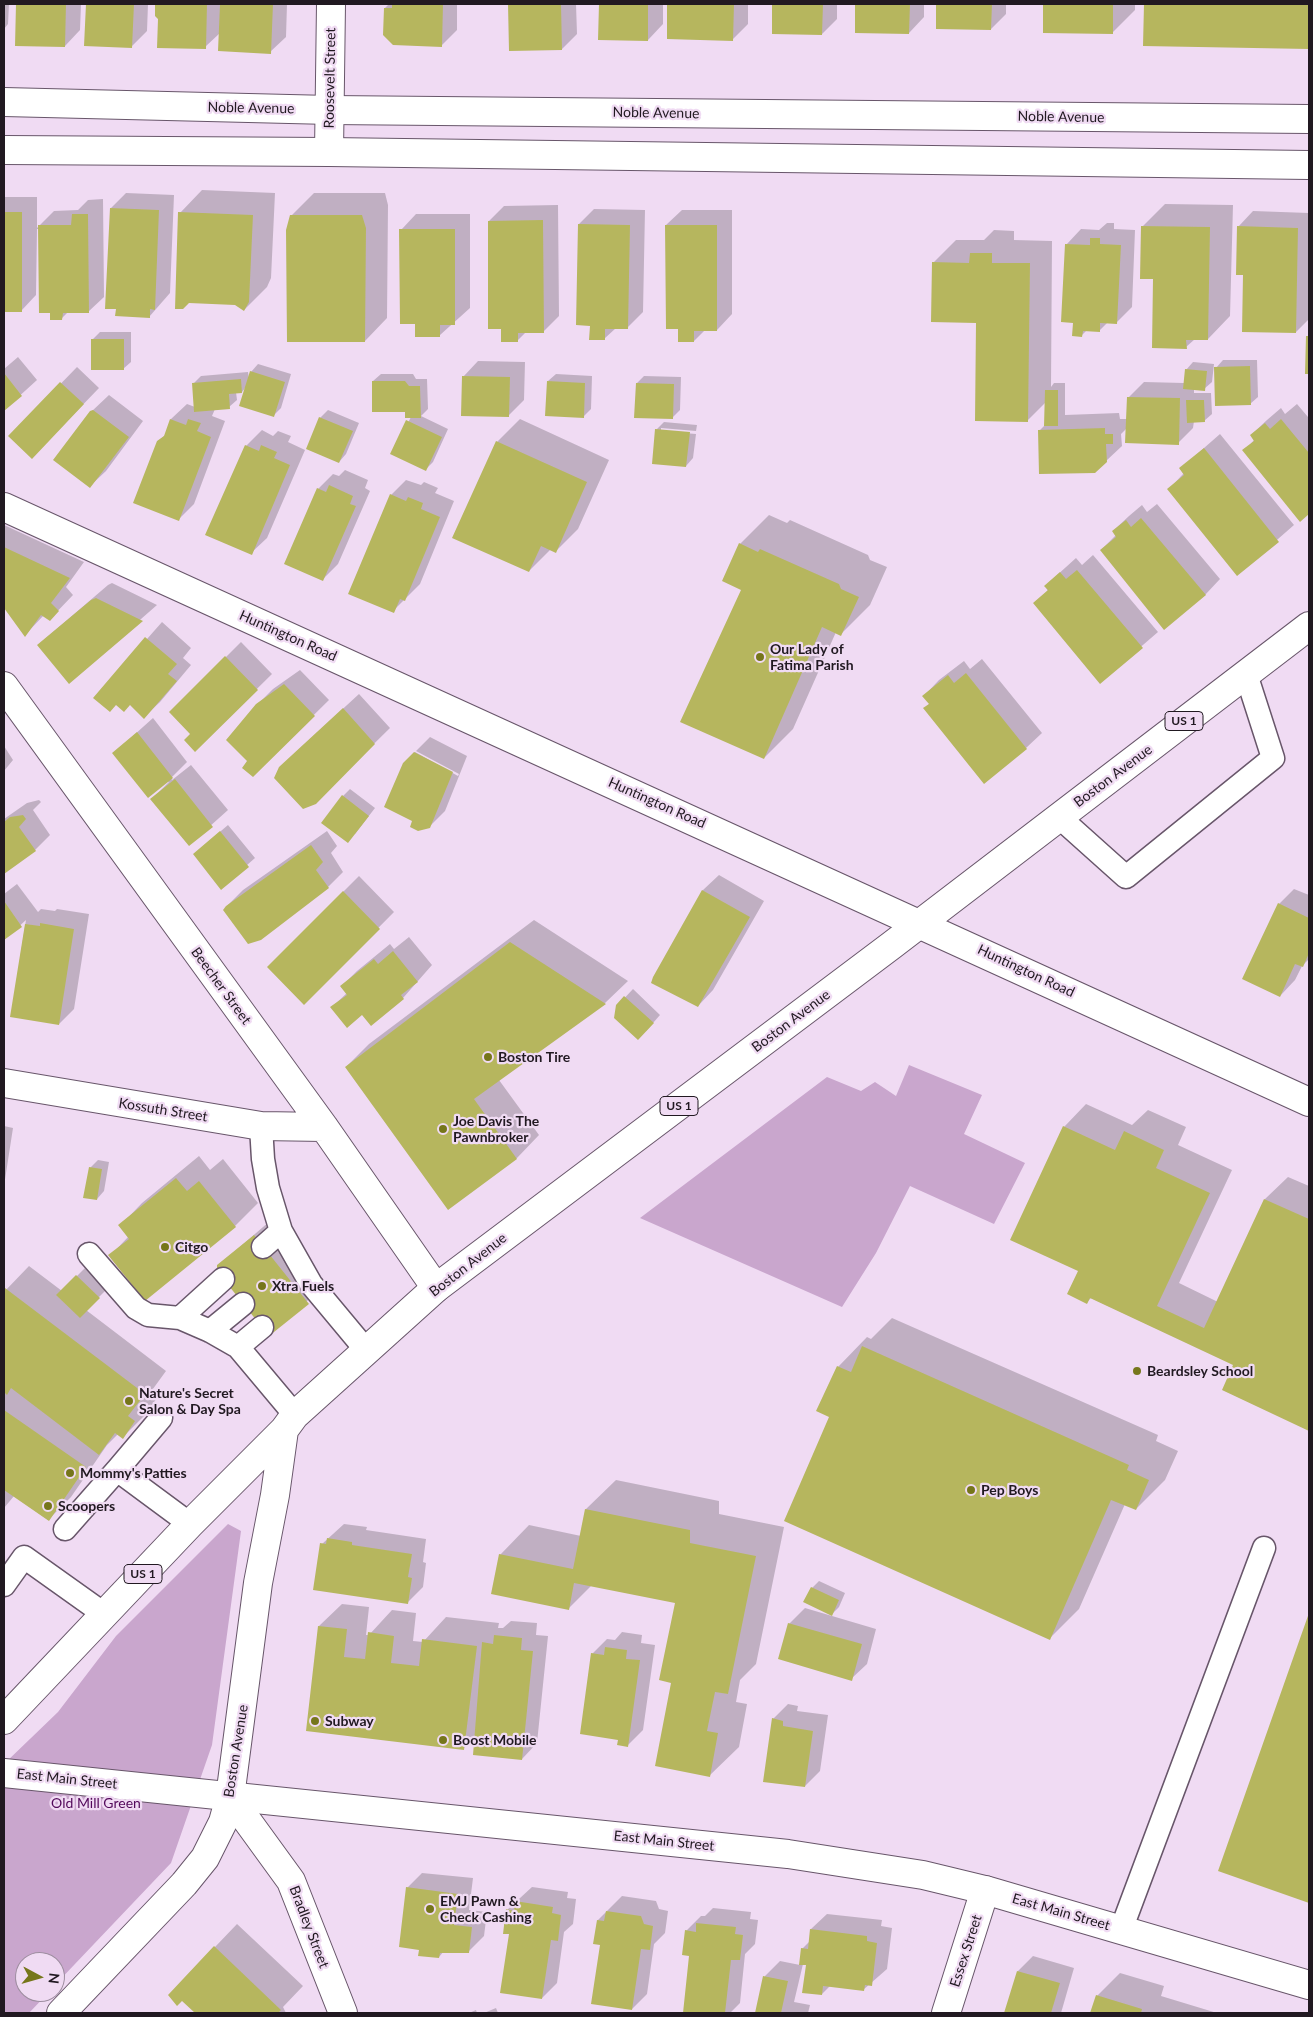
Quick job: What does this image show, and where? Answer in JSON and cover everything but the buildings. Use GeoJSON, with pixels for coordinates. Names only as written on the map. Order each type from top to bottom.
{"type":"FeatureCollection","features":[{"type":"Feature","properties":{"kind":"main road","name":"Roosevelt Street"},"geometry":{"type":"LineString","coordinates":[[329,152],[331,4]]}},
{"type":"Feature","properties":{"kind":"main road","name":"Noble Avenue"},"geometry":{"type":"LineString","coordinates":[[4,102],[330,110],[1309,119]]}},
{"type":"Feature","properties":{"kind":"main road"},"geometry":{"type":"LineString","coordinates":[[4,150],[329,152],[1309,165]]}},
{"type":"Feature","properties":{"kind":"main road","name":"Huntington Road"},"geometry":{"type":"LineString","coordinates":[[4,507],[1309,1102]]}},
{"type":"Feature","properties":{"kind":"main road","name":"Boston Avenue"},"geometry":{"type":"LineString","coordinates":[[4,1720],[190,1524],[290,1422],[366,1350],[436,1288],[920,923],[1309,626]]}},
{"type":"Feature","properties":{"kind":"main road","name":"Beecher Street"},"geometry":{"type":"LineString","coordinates":[[4,686],[324,1127],[436,1288]]}},
{"type":"Feature","properties":{"kind":"main road","name":"Kossuth Street"},"geometry":{"type":"LineString","coordinates":[[4,1083],[262,1126],[324,1127]]}},
{"type":"Feature","properties":{"kind":"main road","name":"Boston Avenue"},"geometry":{"type":"LineString","coordinates":[[61,2013],[184,1884],[205,1858],[223,1822],[230,1797],[258,1584],[290,1422]]}},
{"type":"Feature","properties":{"kind":"main road","name":"East Main Street"},"geometry":{"type":"LineString","coordinates":[[4,1772],[788,1854],[923,1875],[985,1890],[1309,1985]]}},
{"type":"Feature","properties":{"kind":"main road","name":"Bradley Street"},"geometry":{"type":"LineString","coordinates":[[230,1797],[291,1881],[342,2013]]}},
{"type":"Feature","properties":{"kind":"main road","name":"Essex Street"},"geometry":{"type":"LineString","coordinates":[[946,2013],[985,1890]]}},
{"type":"Feature","properties":{"kind":"lane"},"geometry":{"type":"LineString","coordinates":[[1059,817],[1126,877],[1273,758],[1246,674]]}},
{"type":"Feature","properties":{"kind":"lane"},"geometry":{"type":"LineString","coordinates":[[262,1126],[265,1169],[288,1264],[306,1288],[366,1350]]}},
{"type":"Feature","properties":{"kind":"lane"},"geometry":{"type":"LineString","coordinates":[[263,1248],[281,1232]]}},
{"type":"Feature","properties":{"kind":"lane"},"geometry":{"type":"LineString","coordinates":[[89,1254],[136,1308],[148,1315],[180,1318],[210,1331],[238,1347],[290,1422]]}},
{"type":"Feature","properties":{"kind":"lane"},"geometry":{"type":"LineString","coordinates":[[180,1318],[223,1279]]}},
{"type":"Feature","properties":{"kind":"lane"},"geometry":{"type":"LineString","coordinates":[[210,1331],[243,1304]]}},
{"type":"Feature","properties":{"kind":"lane"},"geometry":{"type":"LineString","coordinates":[[238,1347],[262,1327]]}},
{"type":"Feature","properties":{"kind":"lane"},"geometry":{"type":"LineString","coordinates":[[65,1529],[161,1418]]}},
{"type":"Feature","properties":{"kind":"lane"},"geometry":{"type":"LineString","coordinates":[[117,1470],[190,1524]]}},
{"type":"Feature","properties":{"kind":"lane"},"geometry":{"type":"LineString","coordinates":[[1121,1930],[1264,1548]]}},
{"type":"Feature","properties":{"kind":"lane"},"geometry":{"type":"LineString","coordinates":[[4,1585],[24,1558],[104,1614]]}},
{"type":"Feature","properties":{"kind":"green space"},"geometry":{"type":"Polygon","coordinates":[[[909,1065],[982,1095],[964,1134],[1025,1163],[994,1224],[910,1186],[876,1253],[842,1307],[640,1218],[827,1077],[861,1091],[875,1082],[896,1096],[909,1065]]]}},
{"type":"Feature","properties":{"kind":"green space","name":"Old Mill Green"},"geometry":{"type":"Polygon","coordinates":[[[228,1524],[241,1531],[212,1745],[171,1863],[65,1974],[65,1952],[15,1952],[15,2002],[39,2002],[29,2013],[4,2013],[4,1764],[58,1712],[116,1636],[228,1524]]]}},
{"type":"Feature","properties":{"kind":"place","name":"Our Lady of Fatima Parish"},"geometry":{"type":"Point","coordinates":[760,657]}},
{"type":"Feature","properties":{"kind":"place","name":"Boston Tire"},"geometry":{"type":"Point","coordinates":[488,1057]}},
{"type":"Feature","properties":{"kind":"place","name":"Joe Davis The Pawnbroker"},"geometry":{"type":"Point","coordinates":[443,1129]}},
{"type":"Feature","properties":{"kind":"place","name":"Citgo"},"geometry":{"type":"Point","coordinates":[165,1247]}},
{"type":"Feature","properties":{"kind":"place","name":"Xtra Fuels"},"geometry":{"type":"Point","coordinates":[262,1286]}},
{"type":"Feature","properties":{"kind":"place","name":"Beardsley School"},"geometry":{"type":"Point","coordinates":[1137,1371]}},
{"type":"Feature","properties":{"kind":"place","name":"Nature's Secret Salon & Day Spa"},"geometry":{"type":"Point","coordinates":[129,1401]}},
{"type":"Feature","properties":{"kind":"place","name":"Mommy's Patties"},"geometry":{"type":"Point","coordinates":[70,1473]}},
{"type":"Feature","properties":{"kind":"place","name":"Pep Boys"},"geometry":{"type":"Point","coordinates":[971,1490]}},
{"type":"Feature","properties":{"kind":"place","name":"Scoopers"},"geometry":{"type":"Point","coordinates":[48,1506]}},
{"type":"Feature","properties":{"kind":"place","name":"Subway"},"geometry":{"type":"Point","coordinates":[315,1721]}},
{"type":"Feature","properties":{"kind":"place","name":"Boost Mobile"},"geometry":{"type":"Point","coordinates":[443,1740]}},
{"type":"Feature","properties":{"kind":"place","name":"EMJ Pawn & Check Cashing"},"geometry":{"type":"Point","coordinates":[430,1909]}}]}
